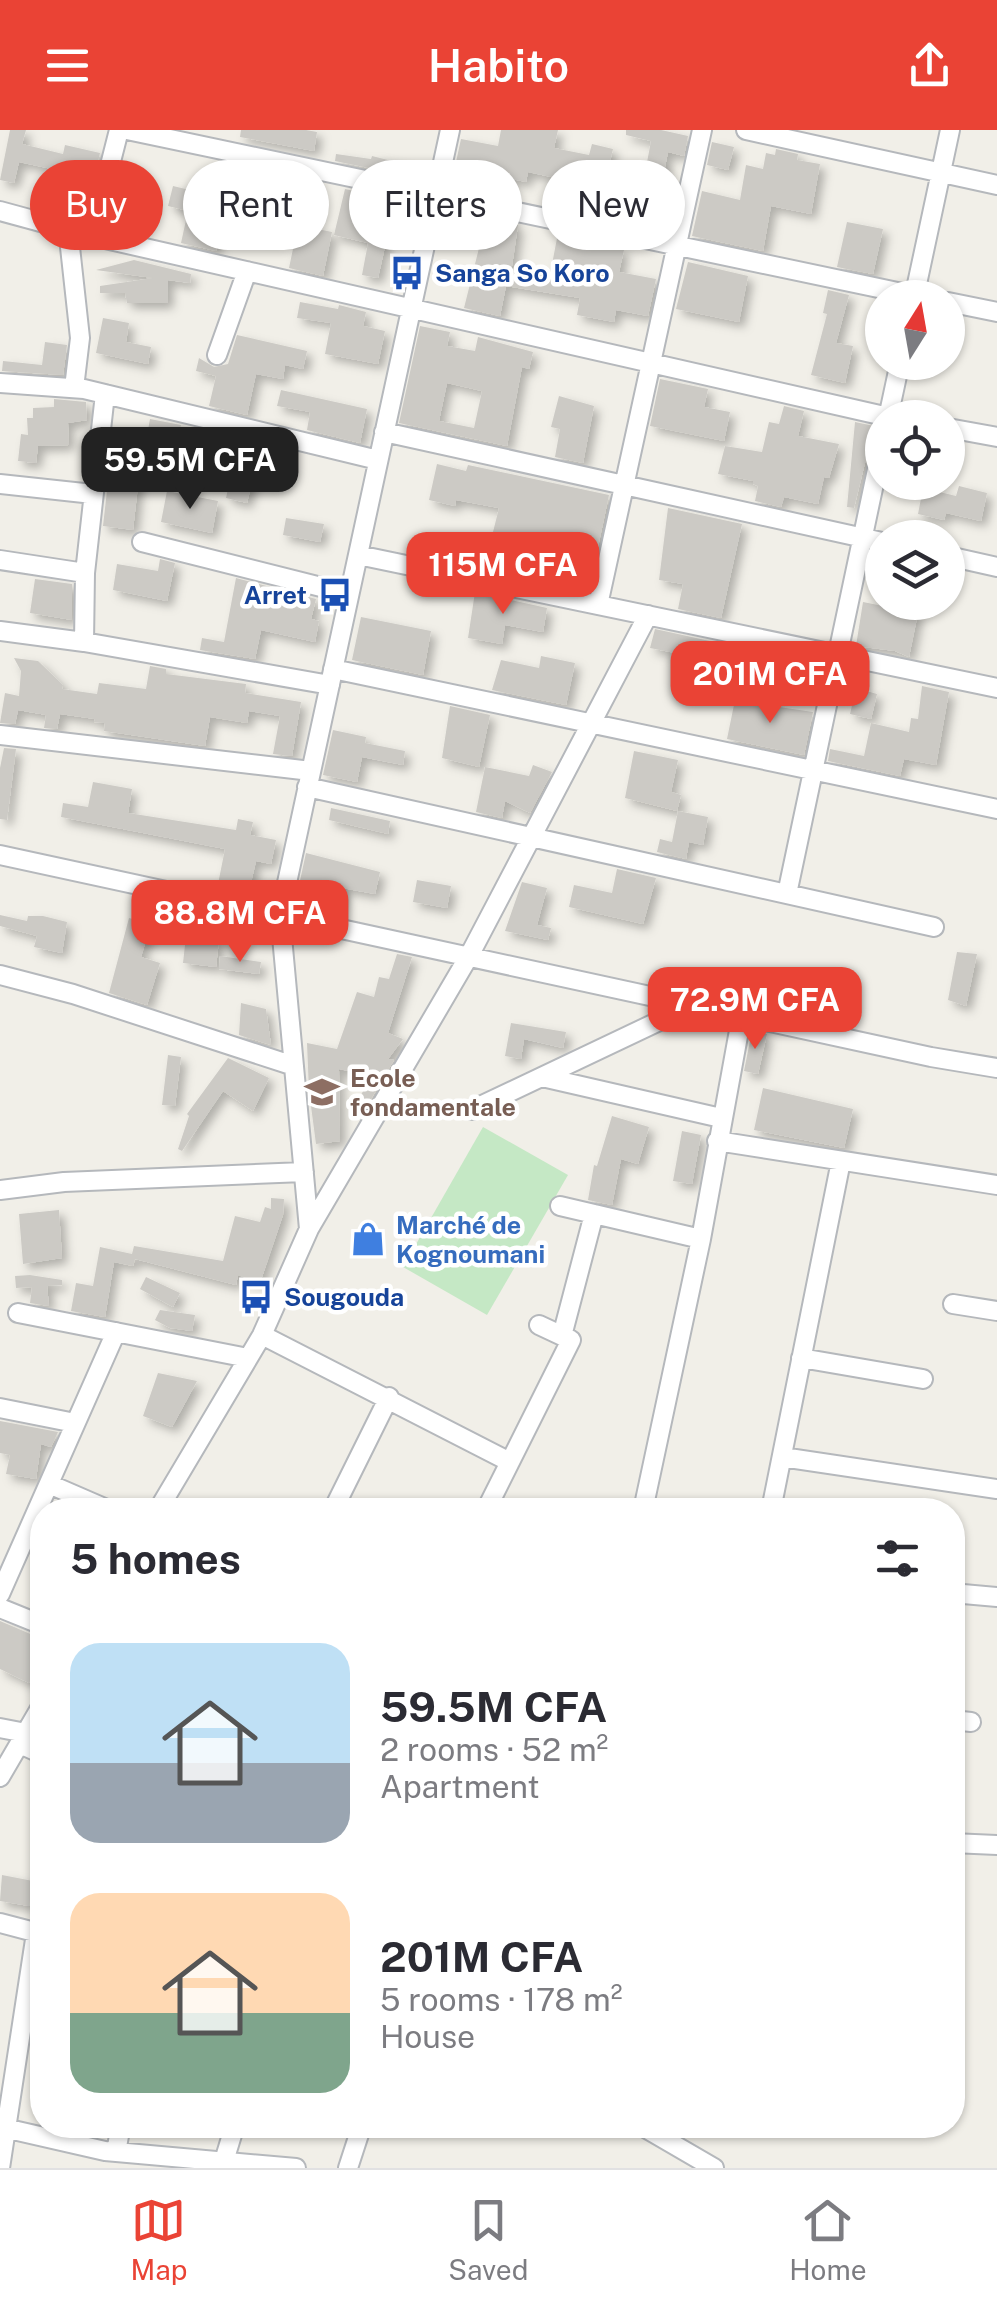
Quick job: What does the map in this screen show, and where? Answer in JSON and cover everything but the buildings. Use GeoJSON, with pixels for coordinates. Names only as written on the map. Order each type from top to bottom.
{"type":"FeatureCollection","features":[{"type":"Feature","properties":{"kind":"street"},"geometry":{"type":"LineString","coordinates":[[111,160],[119,130]]}},
{"type":"Feature","properties":{"kind":"street"},"geometry":{"type":"LineString","coordinates":[[127,130],[349,177]]}},
{"type":"Feature","properties":{"kind":"street"},"geometry":{"type":"LineString","coordinates":[[444,160],[450,130]]}},
{"type":"Feature","properties":{"kind":"street"},"geometry":{"type":"LineString","coordinates":[[685,209],[702,130]]}},
{"type":"Feature","properties":{"kind":"street"},"geometry":{"type":"LineString","coordinates":[[746,130],[997,185]]}},
{"type":"Feature","properties":{"kind":"street"},"geometry":{"type":"LineString","coordinates":[[921,280],[950,130]]}},
{"type":"Feature","properties":{"kind":"street"},"geometry":{"type":"LineString","coordinates":[[0,211],[30,219]]}},
{"type":"Feature","properties":{"kind":"street"},"geometry":{"type":"LineString","coordinates":[[685,248],[865,286]]}},
{"type":"Feature","properties":{"kind":"street"},"geometry":{"type":"LineString","coordinates":[[70,250],[80,338],[74,388]]}},
{"type":"Feature","properties":{"kind":"street"},"geometry":{"type":"LineString","coordinates":[[154,250],[865,411]]}},
{"type":"Feature","properties":{"kind":"street"},"geometry":{"type":"LineString","coordinates":[[309,1228],[280,916],[424,250]]}},
{"type":"Feature","properties":{"kind":"street"},"geometry":{"type":"LineString","coordinates":[[598,604],[676,250]]}},
{"type":"Feature","properties":{"kind":"street"},"geometry":{"type":"LineString","coordinates":[[217,355],[247,271]]}},
{"type":"Feature","properties":{"kind":"street"},"geometry":{"type":"LineString","coordinates":[[965,305],[997,312]]}},
{"type":"Feature","properties":{"kind":"street"},"geometry":{"type":"LineString","coordinates":[[0,382],[105,394],[378,460]]}},
{"type":"Feature","properties":{"kind":"street"},"geometry":{"type":"LineString","coordinates":[[84,642],[85,572],[105,394]]}},
{"type":"Feature","properties":{"kind":"street"},"geometry":{"type":"LineString","coordinates":[[965,431],[997,437]]}},
{"type":"Feature","properties":{"kind":"street"},"geometry":{"type":"LineString","coordinates":[[384,432],[863,537]]}},
{"type":"Feature","properties":{"kind":"street"},"geometry":{"type":"LineString","coordinates":[[0,484],[93,494]]}},
{"type":"Feature","properties":{"kind":"street"},"geometry":{"type":"LineString","coordinates":[[787,894],[871,500]]}},
{"type":"Feature","properties":{"kind":"street"},"geometry":{"type":"LineString","coordinates":[[142,542],[349,594]]}},
{"type":"Feature","properties":{"kind":"street"},"geometry":{"type":"LineString","coordinates":[[358,554],[997,688]]}},
{"type":"Feature","properties":{"kind":"street"},"geometry":{"type":"LineString","coordinates":[[0,560],[85,572]]}},
{"type":"Feature","properties":{"kind":"street"},"geometry":{"type":"LineString","coordinates":[[965,560],[997,567]]}},
{"type":"Feature","properties":{"kind":"street"},"geometry":{"type":"LineString","coordinates":[[165,1498],[262,1335],[309,1228],[468,956],[648,615]]}},
{"type":"Feature","properties":{"kind":"street"},"geometry":{"type":"LineString","coordinates":[[0,631],[331,677],[590,724],[997,810]]}},
{"type":"Feature","properties":{"kind":"street"},"geometry":{"type":"LineString","coordinates":[[0,736],[309,779],[531,837],[934,926]]}},
{"type":"Feature","properties":{"kind":"street"},"geometry":{"type":"LineString","coordinates":[[0,855],[930,1057],[997,1068]]}},
{"type":"Feature","properties":{"kind":"street"},"geometry":{"type":"LineString","coordinates":[[0,975],[73,994],[294,1066]]}},
{"type":"Feature","properties":{"kind":"street"},"geometry":{"type":"LineString","coordinates":[[472,1110],[693,1006]]}},
{"type":"Feature","properties":{"kind":"street"},"geometry":{"type":"LineString","coordinates":[[646,1498],[701,1239],[742,1014]]}},
{"type":"Feature","properties":{"kind":"street"},"geometry":{"type":"LineString","coordinates":[[542,1077],[721,1118]]}},
{"type":"Feature","properties":{"kind":"street"},"geometry":{"type":"LineString","coordinates":[[717,1141],[997,1185]]}},
{"type":"Feature","properties":{"kind":"street"},"geometry":{"type":"LineString","coordinates":[[773,1498],[840,1161]]}},
{"type":"Feature","properties":{"kind":"street"},"geometry":{"type":"LineString","coordinates":[[0,1190],[64,1182],[304,1172]]}},
{"type":"Feature","properties":{"kind":"street"},"geometry":{"type":"LineString","coordinates":[[560,1206],[701,1239]]}},
{"type":"Feature","properties":{"kind":"street"},"geometry":{"type":"LineString","coordinates":[[562,1336],[594,1214]]}},
{"type":"Feature","properties":{"kind":"street"},"geometry":{"type":"LineString","coordinates":[[952,1304],[997,1310]]}},
{"type":"Feature","properties":{"kind":"street"},"geometry":{"type":"LineString","coordinates":[[18,1314],[248,1358]]}},
{"type":"Feature","properties":{"kind":"street"},"geometry":{"type":"LineString","coordinates":[[492,1498],[571,1340],[539,1325]]}},
{"type":"Feature","properties":{"kind":"street"},"geometry":{"type":"LineString","coordinates":[[42,1498],[116,1332]]}},
{"type":"Feature","properties":{"kind":"street"},"geometry":{"type":"LineString","coordinates":[[262,1335],[510,1462]]}},
{"type":"Feature","properties":{"kind":"street"},"geometry":{"type":"LineString","coordinates":[[802,1358],[923,1379]]}},
{"type":"Feature","properties":{"kind":"street"},"geometry":{"type":"LineString","coordinates":[[339,1498],[389,1397]]}},
{"type":"Feature","properties":{"kind":"street"},"geometry":{"type":"LineString","coordinates":[[0,1408],[75,1424]]}},
{"type":"Feature","properties":{"kind":"street"},"geometry":{"type":"LineString","coordinates":[[782,1457],[997,1489]]}},
{"type":"Feature","properties":{"kind":"street"},"geometry":{"type":"LineString","coordinates":[[48,1484],[81,1498]]}},
{"type":"Feature","properties":{"kind":"street"},"geometry":{"type":"LineString","coordinates":[[0,1594],[30,1525]]}},
{"type":"Feature","properties":{"kind":"street"},"geometry":{"type":"LineString","coordinates":[[965,1594],[997,1597]]}},
{"type":"Feature","properties":{"kind":"street"},"geometry":{"type":"LineString","coordinates":[[0,1608],[30,1620]]}},
{"type":"Feature","properties":{"kind":"street"},"geometry":{"type":"LineString","coordinates":[[0,1777],[30,1726]]}},
{"type":"Feature","properties":{"kind":"street"},"geometry":{"type":"LineString","coordinates":[[0,1728],[30,1745]]}},
{"type":"Feature","properties":{"kind":"street"},"geometry":{"type":"LineString","coordinates":[[965,1844],[997,1845]]}},
{"type":"Feature","properties":{"kind":"street"},"geometry":{"type":"LineString","coordinates":[[0,1923],[30,1931]]}},
{"type":"Feature","properties":{"kind":"street"},"geometry":{"type":"LineString","coordinates":[[0,2168],[3,2128],[30,1982]]}},
{"type":"Feature","properties":{"kind":"street"},"geometry":{"type":"LineString","coordinates":[[3,2128],[30,2136]]}},
{"type":"Feature","properties":{"kind":"street"},"geometry":{"type":"LineString","coordinates":[[39,2138],[107,2157],[296,2168]]}},
{"type":"Feature","properties":{"kind":"street"},"geometry":{"type":"LineString","coordinates":[[217,2163],[229,2138]]}},
{"type":"Feature","properties":{"kind":"street"},"geometry":{"type":"LineString","coordinates":[[348,2168],[358,2138]]}},
{"type":"Feature","properties":{"kind":"street"},"geometry":{"type":"LineString","coordinates":[[662,2138],[714,2168]]}},
{"type":"Feature","properties":{"kind":"green space"},"geometry":{"type":"Polygon","coordinates":[[[483,1127],[568,1175],[487,1315],[403,1267],[483,1127]]]}},
{"type":"Feature","properties":{"kind":"place","name":"Sanga So Koro"},"geometry":{"type":"Point","coordinates":[407,273]}},
{"type":"Feature","properties":{"kind":"place","name":"Arret"},"geometry":{"type":"Point","coordinates":[335,595]}},
{"type":"Feature","properties":{"kind":"place","name":"Ecole fondamentale"},"geometry":{"type":"Point","coordinates":[322,1092]}},
{"type":"Feature","properties":{"kind":"place","name":"Marché de Kognoumani"},"geometry":{"type":"Point","coordinates":[368,1239]}},
{"type":"Feature","properties":{"kind":"place","name":"Sougouda"},"geometry":{"type":"Point","coordinates":[256,1297]}}]}
